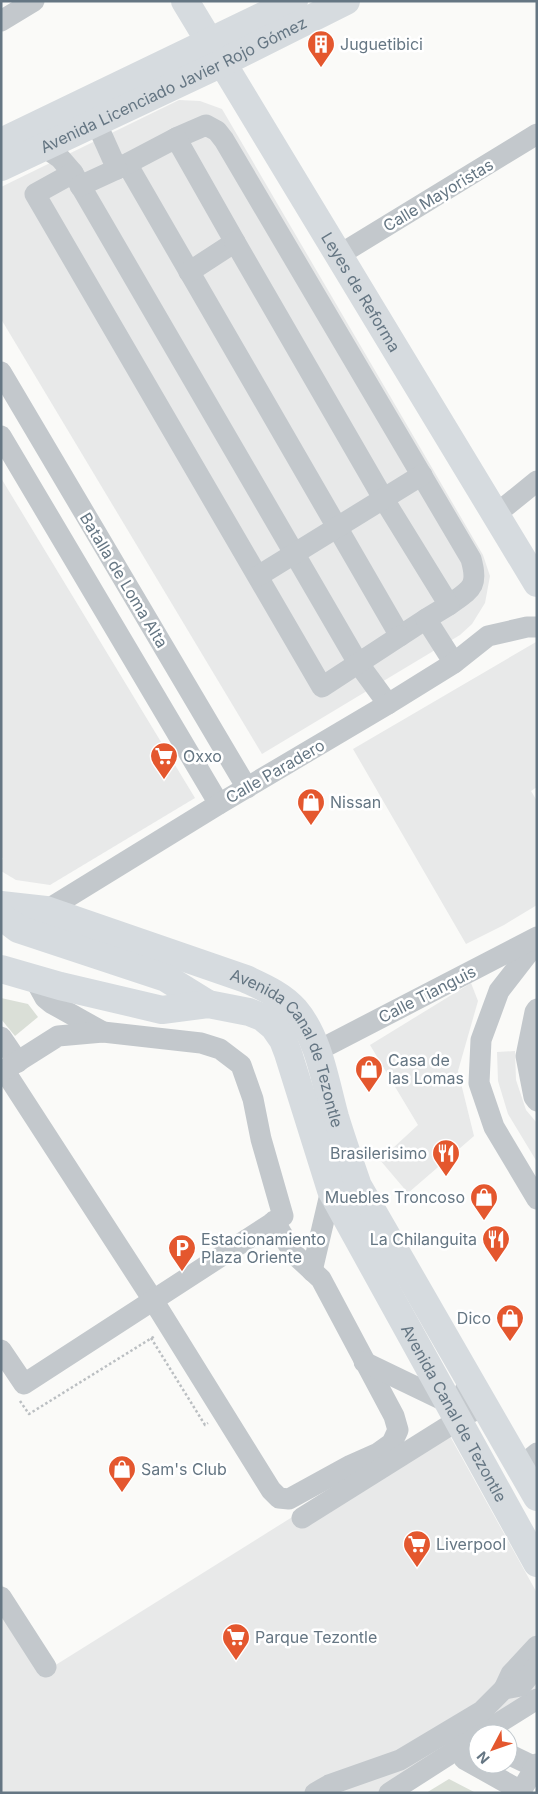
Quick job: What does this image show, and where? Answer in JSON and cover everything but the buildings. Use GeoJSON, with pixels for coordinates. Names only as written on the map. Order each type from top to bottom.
{"type":"FeatureCollection","features":[{"type":"Feature","properties":{"kind":"main road","name":"Leyes de Reforma"},"geometry":{"type":"LineString","coordinates":[[185,1],[537,583]]}},
{"type":"Feature","properties":{"kind":"main road","name":"Avenida Licenciado Javier Rojo Gómez"},"geometry":{"type":"LineString","coordinates":[[1,168],[96,122],[216,53],[294,1]]}},
{"type":"Feature","properties":{"kind":"main road","name":"Avenida Licenciado Javier Rojo Gómez"},"geometry":{"type":"LineString","coordinates":[[1,142],[346,1]]}},
{"type":"Feature","properties":{"kind":"main road","name":"Avenida Canal de Tezontle"},"geometry":{"type":"LineString","coordinates":[[1,905],[46,910],[246,979],[274,992],[294,1008],[306,1026],[317,1051],[343,1146],[358,1186],[488,1412],[528,1460],[537,1497]]}},
{"type":"Feature","properties":{"kind":"main road","name":"Avenida Canal de Tezontle"},"geometry":{"type":"LineString","coordinates":[[9,922],[166,978],[208,1004]]}},
{"type":"Feature","properties":{"kind":"main road","name":"Avenida Canal de Tezontle"},"geometry":{"type":"LineString","coordinates":[[1,968],[162,1010],[208,1004],[250,1012],[262,1017],[274,1027],[283,1040],[331,1190],[537,1562]]}},
{"type":"Feature","properties":{"kind":"street"},"geometry":{"type":"LineString","coordinates":[[1,21],[34,1]]}},
{"type":"Feature","properties":{"kind":"street"},"geometry":{"type":"LineString","coordinates":[[96,122],[122,167],[189,272],[400,636]]}},
{"type":"Feature","properties":{"kind":"street"},"geometry":{"type":"LineString","coordinates":[[206,125],[217,131],[471,559],[476,574],[472,589],[322,687],[35,194],[122,167],[176,138],[206,125]]}},
{"type":"Feature","properties":{"kind":"street","name":"Calle Mayoristas"},"geometry":{"type":"LineString","coordinates":[[339,255],[537,134]]}},
{"type":"Feature","properties":{"kind":"street"},"geometry":{"type":"LineString","coordinates":[[176,138],[383,498],[449,605]]}},
{"type":"Feature","properties":{"kind":"street"},"geometry":{"type":"LineString","coordinates":[[44,147],[60,158],[77,180],[358,663],[388,704]]}},
{"type":"Feature","properties":{"kind":"street"},"geometry":{"type":"LineString","coordinates":[[189,272],[235,242]]}},
{"type":"Feature","properties":{"kind":"street","name":"Batalla de Loma Alta"},"geometry":{"type":"LineString","coordinates":[[1,372],[247,788]]}},
{"type":"Feature","properties":{"kind":"street","name":"Batalla de Loma Alta"},"geometry":{"type":"LineString","coordinates":[[1,436],[219,804]]}},
{"type":"Feature","properties":{"kind":"street"},"geometry":{"type":"LineString","coordinates":[[258,576],[383,498],[422,476]]}},
{"type":"Feature","properties":{"kind":"street"},"geometry":{"type":"LineString","coordinates":[[495,515],[537,481]]}},
{"type":"Feature","properties":{"kind":"street"},"geometry":{"type":"LineString","coordinates":[[426,619],[454,662]]}},
{"type":"Feature","properties":{"kind":"street","name":"Calle Paradero"},"geometry":{"type":"LineString","coordinates":[[9,922],[46,910],[219,804],[388,704],[454,662],[488,636],[527,627],[537,627]]}},
{"type":"Feature","properties":{"kind":"street","name":"Calle Tianguis"},"geometry":{"type":"LineString","coordinates":[[317,1051],[537,937]]}},
{"type":"Feature","properties":{"kind":"street"},"geometry":{"type":"LineString","coordinates":[[537,942],[499,991],[481,1040],[479,1083],[494,1127],[537,1199]]}},
{"type":"Feature","properties":{"kind":"street"},"geometry":{"type":"LineString","coordinates":[[34,978],[45,998],[51,1003],[103,1032]]}},
{"type":"Feature","properties":{"kind":"street"},"geometry":{"type":"LineString","coordinates":[[537,1009],[526,1056],[534,1097],[537,1101]]}},
{"type":"Feature","properties":{"kind":"street"},"geometry":{"type":"LineString","coordinates":[[1,1350],[24,1384],[283,1216],[261,1139],[253,1099],[241,1065],[220,1049],[201,1042],[103,1032],[58,1036],[8,1068]]}},
{"type":"Feature","properties":{"kind":"street"},"geometry":{"type":"LineString","coordinates":[[1,1037],[8,1068],[270,1490],[280,1498],[289,1499],[351,1465],[378,1453],[392,1443],[398,1430],[394,1416],[321,1279],[294,1254],[274,1221]]}},
{"type":"Feature","properties":{"kind":"street"},"geometry":{"type":"LineString","coordinates":[[312,1271],[331,1190]]}},
{"type":"Feature","properties":{"kind":"street"},"geometry":{"type":"LineString","coordinates":[[364,1362],[452,1411],[478,1409],[488,1412]]}},
{"type":"Feature","properties":{"kind":"street"},"geometry":{"type":"LineString","coordinates":[[302,1518],[452,1411],[459,1398],[464,1394],[469,1379]]}},
{"type":"Feature","properties":{"kind":"street"},"geometry":{"type":"LineString","coordinates":[[1,1596],[46,1667]]}},
{"type":"Feature","properties":{"kind":"street"},"geometry":{"type":"LineString","coordinates":[[525,1689],[511,1674],[537,1646]]}},
{"type":"Feature","properties":{"kind":"street"},"geometry":{"type":"LineString","coordinates":[[325,1790],[400,1760],[482,1710],[525,1689],[537,1655]]}},
{"type":"Feature","properties":{"kind":"street"},"geometry":{"type":"LineString","coordinates":[[492,1724],[525,1689],[537,1666]]}},
{"type":"Feature","properties":{"kind":"street"},"geometry":{"type":"LineString","coordinates":[[518,1726],[537,1714]]}},
{"type":"Feature","properties":{"kind":"street"},"geometry":{"type":"LineString","coordinates":[[389,1793],[468,1742]]}},
{"type":"Feature","properties":{"kind":"street"},"geometry":{"type":"LineString","coordinates":[[410,1793],[468,1757]]}},
{"type":"Feature","properties":{"kind":"street"},"geometry":{"type":"LineString","coordinates":[[497,1774],[521,1791],[536,1766],[518,1758]]}},
{"type":"Feature","properties":{"kind":"path"},"geometry":{"type":"LineString","coordinates":[[18,1397],[29,1414],[160,1332]]}},
{"type":"Feature","properties":{"kind":"path"},"geometry":{"type":"LineString","coordinates":[[150,1338],[205,1425],[223,1414]]}},
{"type":"Feature","properties":{"kind":"shaded area"},"geometry":{"type":"Polygon","coordinates":[[[179,100],[200,101],[222,109],[483,555],[490,576],[485,603],[472,624],[460,635],[262,754],[1,319],[1,187],[179,100]]]}},
{"type":"Feature","properties":{"kind":"shaded area"},"geometry":{"type":"Polygon","coordinates":[[[1,478],[195,798],[50,885],[16,880],[1,871],[1,860],[3,859],[1,856],[1,478]]]}},
{"type":"Feature","properties":{"kind":"shaded area"},"geometry":{"type":"Polygon","coordinates":[[[536,642],[537,787],[531,791],[537,801],[537,905],[504,925],[466,944],[353,749],[536,642]]]}},
{"type":"Feature","properties":{"kind":"shaded area"},"geometry":{"type":"Polygon","coordinates":[[[471,983],[478,1001],[458,1071],[474,1136],[408,1193],[380,1160],[418,1125],[370,1045],[471,983]]]}},
{"type":"Feature","properties":{"kind":"shaded area"},"geometry":{"type":"Polygon","coordinates":[[[1,998],[28,1004],[38,1017],[15,1036],[1,1019],[1,998]]]}},
{"type":"Feature","properties":{"kind":"shaded area"},"geometry":{"type":"Polygon","coordinates":[[[515,1051],[516,1080],[526,1110],[537,1123],[537,1162],[508,1114],[498,1081],[497,1052],[515,1051]]]}},
{"type":"Feature","properties":{"kind":"shaded area"},"geometry":{"type":"Polygon","coordinates":[[[441,1424],[446,1429],[537,1593],[537,1635],[518,1656],[537,1674],[537,1693],[494,1724],[468,1724],[468,1743],[399,1793],[1,1793],[1,1583],[54,1666],[441,1424]]]}},
{"type":"Feature","properties":{"kind":"shaded area"},"geometry":{"type":"Polygon","coordinates":[[[449,1779],[476,1793],[426,1793],[449,1779]]]}},
{"type":"Feature","properties":{"kind":"place","name":"Juguetibici"},"geometry":{"type":"Point","coordinates":[321,68]}},
{"type":"Feature","properties":{"kind":"place","name":"Oxxo"},"geometry":{"type":"Point","coordinates":[164,780]}},
{"type":"Feature","properties":{"kind":"place","name":"Nissan"},"geometry":{"type":"Point","coordinates":[311,826]}},
{"type":"Feature","properties":{"kind":"place","name":"Casa de las Lomas"},"geometry":{"type":"Point","coordinates":[369,1093]}},
{"type":"Feature","properties":{"kind":"place","name":"Brasilerisimo"},"geometry":{"type":"Point","coordinates":[446,1177]}},
{"type":"Feature","properties":{"kind":"place","name":"Muebles Troncoso"},"geometry":{"type":"Point","coordinates":[484,1221]}},
{"type":"Feature","properties":{"kind":"place","name":"La Chilanguita"},"geometry":{"type":"Point","coordinates":[496,1263]}},
{"type":"Feature","properties":{"kind":"place","name":"Estacionamiento Plaza Oriente"},"geometry":{"type":"Point","coordinates":[182,1272]}},
{"type":"Feature","properties":{"kind":"place","name":"Dico"},"geometry":{"type":"Point","coordinates":[510,1342]}},
{"type":"Feature","properties":{"kind":"place","name":"Sam's Club"},"geometry":{"type":"Point","coordinates":[122,1493]}},
{"type":"Feature","properties":{"kind":"place","name":"Liverpool"},"geometry":{"type":"Point","coordinates":[417,1568]}},
{"type":"Feature","properties":{"kind":"place","name":"Parque Tezontle"},"geometry":{"type":"Point","coordinates":[236,1661]}}]}
